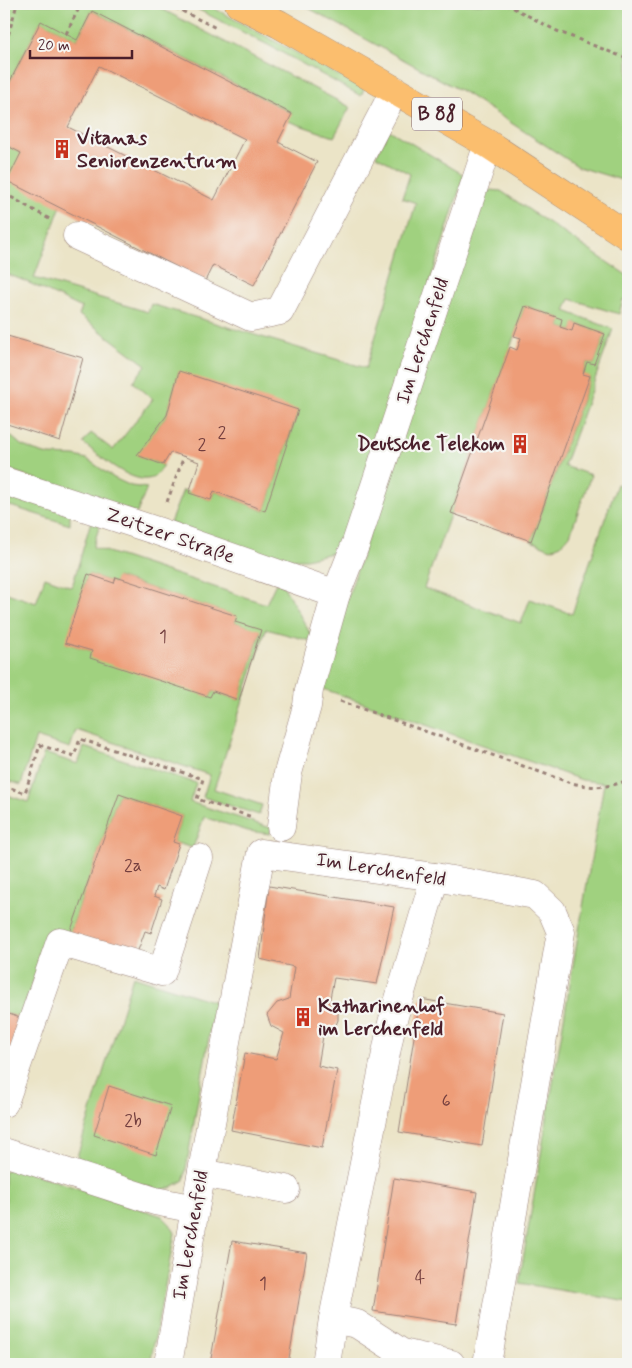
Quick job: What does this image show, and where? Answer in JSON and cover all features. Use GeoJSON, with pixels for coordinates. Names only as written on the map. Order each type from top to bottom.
{"type":"FeatureCollection","features":[{"type":"Feature","properties":{"kind":"main road","name":"B 88"},"geometry":{"type":"LineString","coordinates":[[239,4],[279,24],[488,144],[628,236]]}},
{"type":"Feature","properties":{"kind":"street"},"geometry":{"type":"LineString","coordinates":[[77,236],[252,317],[280,311],[395,90]]}},
{"type":"Feature","properties":{"kind":"street","name":"Im Lerchenfeld"},"geometry":{"type":"LineString","coordinates":[[281,827],[288,773],[336,594],[356,543],[488,144]]}},
{"type":"Feature","properties":{"kind":"street","name":"Zeitzer Straße"},"geometry":{"type":"LineString","coordinates":[[4,481],[157,531],[336,594]]}},
{"type":"Feature","properties":{"kind":"street","name":"Im Lerchenfeld"},"geometry":{"type":"LineString","coordinates":[[168,1364],[261,853],[435,877],[535,895],[552,911],[561,932],[487,1364]]}},
{"type":"Feature","properties":{"kind":"street"},"geometry":{"type":"LineString","coordinates":[[4,1103],[60,942],[162,972],[199,858]]}},
{"type":"Feature","properties":{"kind":"street"},"geometry":{"type":"LineString","coordinates":[[326,1364],[333,1319],[392,1023],[435,877]]}},
{"type":"Feature","properties":{"kind":"street"},"geometry":{"type":"LineString","coordinates":[[4,1152],[156,1201],[195,1209]]}},
{"type":"Feature","properties":{"kind":"street"},"geometry":{"type":"LineString","coordinates":[[202,1173],[286,1189]]}},
{"type":"Feature","properties":{"kind":"street"},"geometry":{"type":"LineString","coordinates":[[333,1319],[357,1324],[402,1353],[451,1364]]}},
{"type":"Feature","properties":{"kind":"path"},"geometry":{"type":"LineString","coordinates":[[4,50],[17,4]]}},
{"type":"Feature","properties":{"kind":"path"},"geometry":{"type":"LineString","coordinates":[[66,34],[81,5],[69,4]]}},
{"type":"Feature","properties":{"kind":"path"},"geometry":{"type":"LineString","coordinates":[[506,4],[557,31],[628,59]]}},
{"type":"Feature","properties":{"kind":"path"},"geometry":{"type":"LineString","coordinates":[[4,193],[77,236]]}},
{"type":"Feature","properties":{"kind":"path"},"geometry":{"type":"LineString","coordinates":[[157,531],[184,456]]}},
{"type":"Feature","properties":{"kind":"path"},"geometry":{"type":"LineString","coordinates":[[309,690],[568,782],[603,788],[615,786],[628,780]]}},
{"type":"Feature","properties":{"kind":"path"},"geometry":{"type":"LineString","coordinates":[[4,786],[25,793],[40,745],[74,756],[80,739],[203,779],[197,799],[281,827]]}},
{"type":"Feature","properties":{"kind":"green space"},"geometry":{"type":"Polygon","coordinates":[[[4,4],[152,4],[350,107],[334,137],[288,121],[292,113],[92,11],[77,40],[41,21],[4,93],[4,4]]]}},
{"type":"Feature","properties":{"kind":"green space"},"geometry":{"type":"Polygon","coordinates":[[[187,4],[206,4],[364,89],[361,96],[268,45],[187,4]]]}},
{"type":"Feature","properties":{"kind":"green space"},"geometry":{"type":"Polygon","coordinates":[[[301,4],[628,4],[628,182],[579,167],[465,93],[301,4]]]}},
{"type":"Feature","properties":{"kind":"green space"},"geometry":{"type":"Polygon","coordinates":[[[389,130],[464,175],[348,543],[331,553],[306,559],[273,559],[170,523],[183,490],[211,500],[214,491],[265,511],[298,411],[179,372],[167,415],[138,455],[163,465],[154,477],[146,479],[137,478],[127,474],[83,443],[91,433],[113,450],[153,399],[133,382],[146,365],[79,315],[82,308],[4,273],[4,144],[21,153],[60,208],[34,278],[148,312],[151,304],[366,368],[416,203],[402,198],[410,174],[376,156],[389,130]]]}},
{"type":"Feature","properties":{"kind":"green space"},"geometry":{"type":"Polygon","coordinates":[[[491,190],[501,191],[628,276],[628,304],[623,299],[619,314],[570,299],[565,311],[613,329],[564,466],[591,475],[570,535],[561,545],[551,549],[531,541],[590,377],[583,374],[587,362],[594,364],[605,334],[575,323],[572,331],[560,327],[562,319],[525,306],[424,588],[521,623],[530,599],[572,614],[617,484],[628,487],[628,1302],[519,1283],[604,783],[582,780],[321,688],[319,683],[484,192],[491,190]]]}},
{"type":"Feature","properties":{"kind":"green space"},"geometry":{"type":"Polygon","coordinates":[[[4,432],[21,445],[35,451],[48,455],[75,456],[87,459],[114,478],[131,486],[147,488],[137,513],[4,468],[4,432]]]}},
{"type":"Feature","properties":{"kind":"green space"},"geometry":{"type":"Polygon","coordinates":[[[4,492],[70,514],[70,525],[4,504],[4,492]]]}},
{"type":"Feature","properties":{"kind":"green space"},"geometry":{"type":"Polygon","coordinates":[[[91,521],[100,524],[93,547],[266,604],[276,583],[283,585],[315,642],[266,629],[214,789],[262,805],[259,815],[203,797],[210,775],[76,730],[70,748],[36,737],[21,785],[4,779],[4,592],[36,603],[45,577],[72,587],[91,521]],[[88,574],[66,643],[92,651],[210,697],[213,691],[239,700],[261,631],[235,622],[236,616],[117,577],[114,583],[88,574]]]}},
{"type":"Feature","properties":{"kind":"green space"},"geometry":{"type":"Polygon","coordinates":[[[84,747],[196,783],[190,802],[271,828],[270,834],[248,831],[204,817],[193,848],[173,842],[182,816],[119,794],[70,933],[52,928],[20,1018],[4,1012],[4,794],[28,802],[44,753],[78,764],[84,747]]]}},
{"type":"Feature","properties":{"kind":"green space"},"geometry":{"type":"Polygon","coordinates":[[[133,976],[215,1002],[184,1180],[170,1188],[159,1190],[75,1163],[133,976]]]}},
{"type":"Feature","properties":{"kind":"green space"},"geometry":{"type":"Polygon","coordinates":[[[13,1167],[162,1216],[170,1224],[175,1233],[150,1364],[4,1364],[4,1204],[6,1198],[4,1197],[4,1172],[13,1167]]]}},
{"type":"Feature","properties":{"kind":"building","name":"Vitanas Seniorenzentrum"},"geometry":{"type":"Polygon","coordinates":[[[92,11],[292,114],[278,142],[317,162],[254,285],[213,265],[205,281],[7,181],[21,153],[4,144],[4,93],[41,21],[77,40],[92,11]],[[99,66],[68,127],[214,200],[245,139],[99,66]]]}},
{"type":"Feature","properties":{"kind":"building","name":"Deutsche Telekom"},"geometry":{"type":"Polygon","coordinates":[[[525,306],[562,319],[560,327],[572,331],[574,323],[605,334],[594,364],[587,362],[583,374],[590,376],[531,541],[451,513],[510,347],[517,350],[521,338],[514,336],[525,306]]]}},
{"type":"Feature","properties":{"kind":"building"},"geometry":{"type":"Polygon","coordinates":[[[4,335],[83,358],[60,441],[4,423],[4,335]]]}},
{"type":"Feature","properties":{"kind":"building"},"geometry":{"type":"Polygon","coordinates":[[[179,371],[298,410],[265,511],[214,491],[211,500],[189,493],[199,462],[171,452],[163,465],[137,455],[167,415],[179,371]]]}},
{"type":"Feature","properties":{"kind":"building"},"geometry":{"type":"Polygon","coordinates":[[[88,574],[114,583],[116,577],[237,616],[235,622],[261,630],[239,700],[213,691],[210,697],[90,658],[92,651],[65,643],[88,574]]]}},
{"type":"Feature","properties":{"kind":"building"},"geometry":{"type":"Polygon","coordinates":[[[119,794],[182,816],[173,842],[179,844],[164,890],[157,887],[154,896],[162,899],[151,933],[145,931],[136,956],[70,933],[119,794]]]}},
{"type":"Feature","properties":{"kind":"building","name":"Katharinenhof im Lerchenfeld"},"geometry":{"type":"Polygon","coordinates":[[[269,886],[394,907],[377,984],[334,978],[329,1003],[338,1009],[338,1020],[334,1030],[323,1036],[318,1066],[337,1070],[322,1148],[231,1130],[245,1053],[276,1059],[284,1033],[271,1026],[267,1015],[277,1003],[289,999],[294,967],[260,959],[269,886]]]}},
{"type":"Feature","properties":{"kind":"building"},"geometry":{"type":"Polygon","coordinates":[[[420,999],[503,1013],[482,1146],[399,1132],[420,999]]]}},
{"type":"Feature","properties":{"kind":"building"},"geometry":{"type":"Polygon","coordinates":[[[4,1012],[20,1018],[4,1069],[4,1012]]]}},
{"type":"Feature","properties":{"kind":"building"},"geometry":{"type":"Polygon","coordinates":[[[109,1086],[171,1106],[156,1155],[94,1135],[109,1086]]]}},
{"type":"Feature","properties":{"kind":"building"},"geometry":{"type":"Polygon","coordinates":[[[394,1178],[477,1192],[456,1324],[373,1311],[394,1178]]]}},
{"type":"Feature","properties":{"kind":"building"},"geometry":{"type":"Polygon","coordinates":[[[232,1241],[307,1253],[288,1364],[210,1364],[232,1241]]]}},
{"type":"Feature","properties":{"kind":"place","name":"Vitanas Seniorenzentrum"},"geometry":{"type":"Point","coordinates":[62,149]}},
{"type":"Feature","properties":{"kind":"place","name":"Deutsche Telekom"},"geometry":{"type":"Point","coordinates":[520,444]}},
{"type":"Feature","properties":{"kind":"place","name":"Katharinenhof im Lerchenfeld"},"geometry":{"type":"Point","coordinates":[303,1017]}}]}
